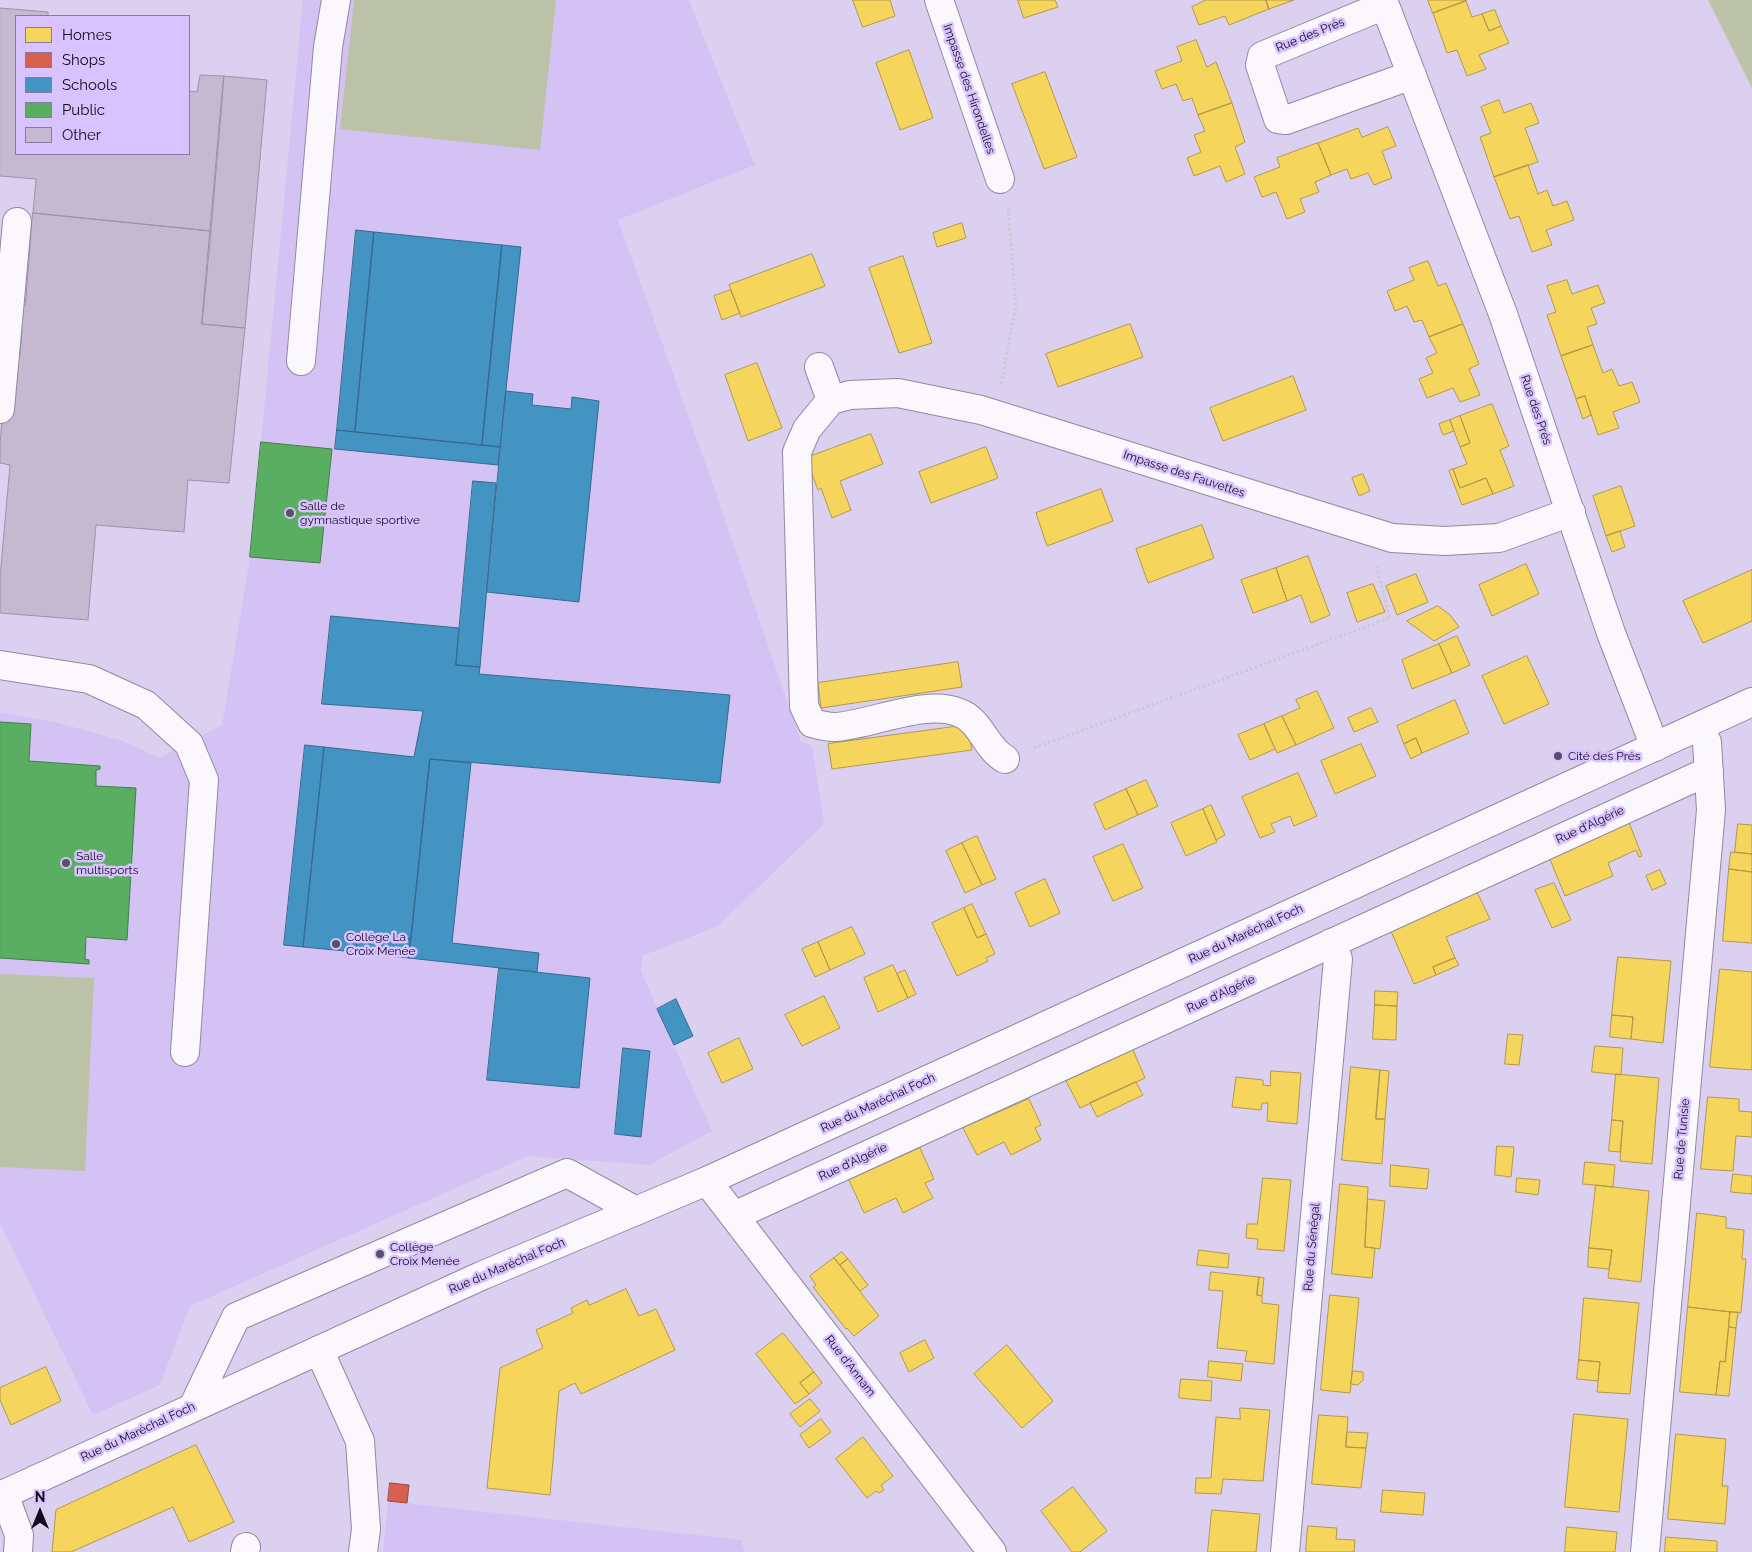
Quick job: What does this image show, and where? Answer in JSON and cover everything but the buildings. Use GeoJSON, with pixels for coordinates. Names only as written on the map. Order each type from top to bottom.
{"type":"FeatureCollection","features":[{"type":"Feature","properties":{"kind":"street"},"geometry":{"type":"LineString","coordinates":[[301,361],[328,47],[336,0]]}},
{"type":"Feature","properties":{"kind":"street","name":"Impasse des Hirondelles"},"geometry":{"type":"LineString","coordinates":[[939,0],[1000,179]]}},
{"type":"Feature","properties":{"kind":"street","name":"Rue des Prés"},"geometry":{"type":"LineString","coordinates":[[1412,75],[1286,120],[1278,119],[1260,65],[1262,56],[1384,2],[1412,75],[1503,314],[1611,633],[1655,747]]}},
{"type":"Feature","properties":{"kind":"street"},"geometry":{"type":"LineString","coordinates":[[0,409],[17,222]]}},
{"type":"Feature","properties":{"kind":"street"},"geometry":{"type":"LineString","coordinates":[[819,367],[831,400],[807,429],[797,452],[804,706],[812,723],[834,727],[934,709],[960,713],[976,725],[998,755],[1005,759]]}},
{"type":"Feature","properties":{"kind":"street","name":"Impasse des Fauvettes"},"geometry":{"type":"LineString","coordinates":[[831,400],[850,394],[898,393],[995,414],[1392,538],[1445,542],[1499,538],[1570,512]]}},
{"type":"Feature","properties":{"kind":"street"},"geometry":{"type":"LineString","coordinates":[[0,665],[89,679],[146,705],[188,744],[204,780],[186,1052]]}},
{"type":"Feature","properties":{"kind":"street","name":"Rue du Maréchal Foch"},"geometry":{"type":"LineString","coordinates":[[2,1495],[194,1405],[481,1276],[706,1181],[1752,702]]}},
{"type":"Feature","properties":{"kind":"street","name":"Rue de Tunisie"},"geometry":{"type":"LineString","coordinates":[[1645,1552],[1711,810],[1707,742],[1699,727]]}},
{"type":"Feature","properties":{"kind":"street","name":"Rue d'Algérie"},"geometry":{"type":"LineString","coordinates":[[734,1216],[1709,771]]}},
{"type":"Feature","properties":{"kind":"street","name":"Rue du Sénégal"},"geometry":{"type":"LineString","coordinates":[[1285,1552],[1338,959],[1331,943]]}},
{"type":"Feature","properties":{"kind":"street"},"geometry":{"type":"LineString","coordinates":[[194,1405],[236,1317],[245,1313],[567,1172],[636,1211]]}},
{"type":"Feature","properties":{"kind":"street","name":"Rue d'Annam"},"geometry":{"type":"LineString","coordinates":[[706,1181],[992,1552]]}},
{"type":"Feature","properties":{"kind":"street"},"geometry":{"type":"LineString","coordinates":[[319,1350],[360,1441],[366,1530],[364,1552]]}},
{"type":"Feature","properties":{"kind":"street"},"geometry":{"type":"LineString","coordinates":[[2,1495],[19,1535],[18,1552]]}},
{"type":"Feature","properties":{"kind":"street"},"geometry":{"type":"LineString","coordinates":[[969,1552],[972,1526]]}},
{"type":"Feature","properties":{"kind":"path"},"geometry":{"type":"LineString","coordinates":[[995,414],[1016,305],[1010,213],[1000,179]]}},
{"type":"Feature","properties":{"kind":"path"},"geometry":{"type":"LineString","coordinates":[[1005,759],[1390,618],[1376,567],[1381,534]]}},
{"type":"Feature","properties":{"kind":"shaded area","name":"Collège La Croix Menée"},"geometry":{"type":"Polygon","coordinates":[[[303,0],[689,0],[755,165],[618,220],[715,490],[801,742],[812,745],[824,824],[718,926],[642,956],[641,971],[712,1131],[649,1165],[528,1156],[190,1306],[160,1385],[93,1415],[0,1223],[0,712],[59,723],[124,741],[159,758],[222,725],[250,557],[303,0]]]}},
{"type":"Feature","properties":{"kind":"shaded area"},"geometry":{"type":"Polygon","coordinates":[[[388,1501],[741,1540],[745,1552],[383,1552],[388,1501]]]}},
{"type":"Feature","properties":{"kind":"green space"},"geometry":{"type":"Polygon","coordinates":[[[354,0],[556,0],[540,150],[340,129],[354,0]]]}},
{"type":"Feature","properties":{"kind":"green space"},"geometry":{"type":"Polygon","coordinates":[[[1708,0],[1752,0],[1752,88],[1708,0]]]}},
{"type":"Feature","properties":{"kind":"green space"},"geometry":{"type":"Polygon","coordinates":[[[0,974],[94,978],[85,1171],[0,1167],[0,974]]]}},
{"type":"Feature","properties":{"kind":"place","name":"Salle de gymnastique sportive"},"geometry":{"type":"Point","coordinates":[290,513]}},
{"type":"Feature","properties":{"kind":"place","name":"Cité des Prés"},"geometry":{"type":"Point","coordinates":[1558,756]}},
{"type":"Feature","properties":{"kind":"place","name":"Salle multisports"},"geometry":{"type":"Point","coordinates":[66,863]}},
{"type":"Feature","properties":{"kind":"place","name":"Collège La Croix Menée"},"geometry":{"type":"Point","coordinates":[336,944]}},
{"type":"Feature","properties":{"kind":"place","name":"Collège Croix Menée"},"geometry":{"type":"Point","coordinates":[380,1254]}}]}
